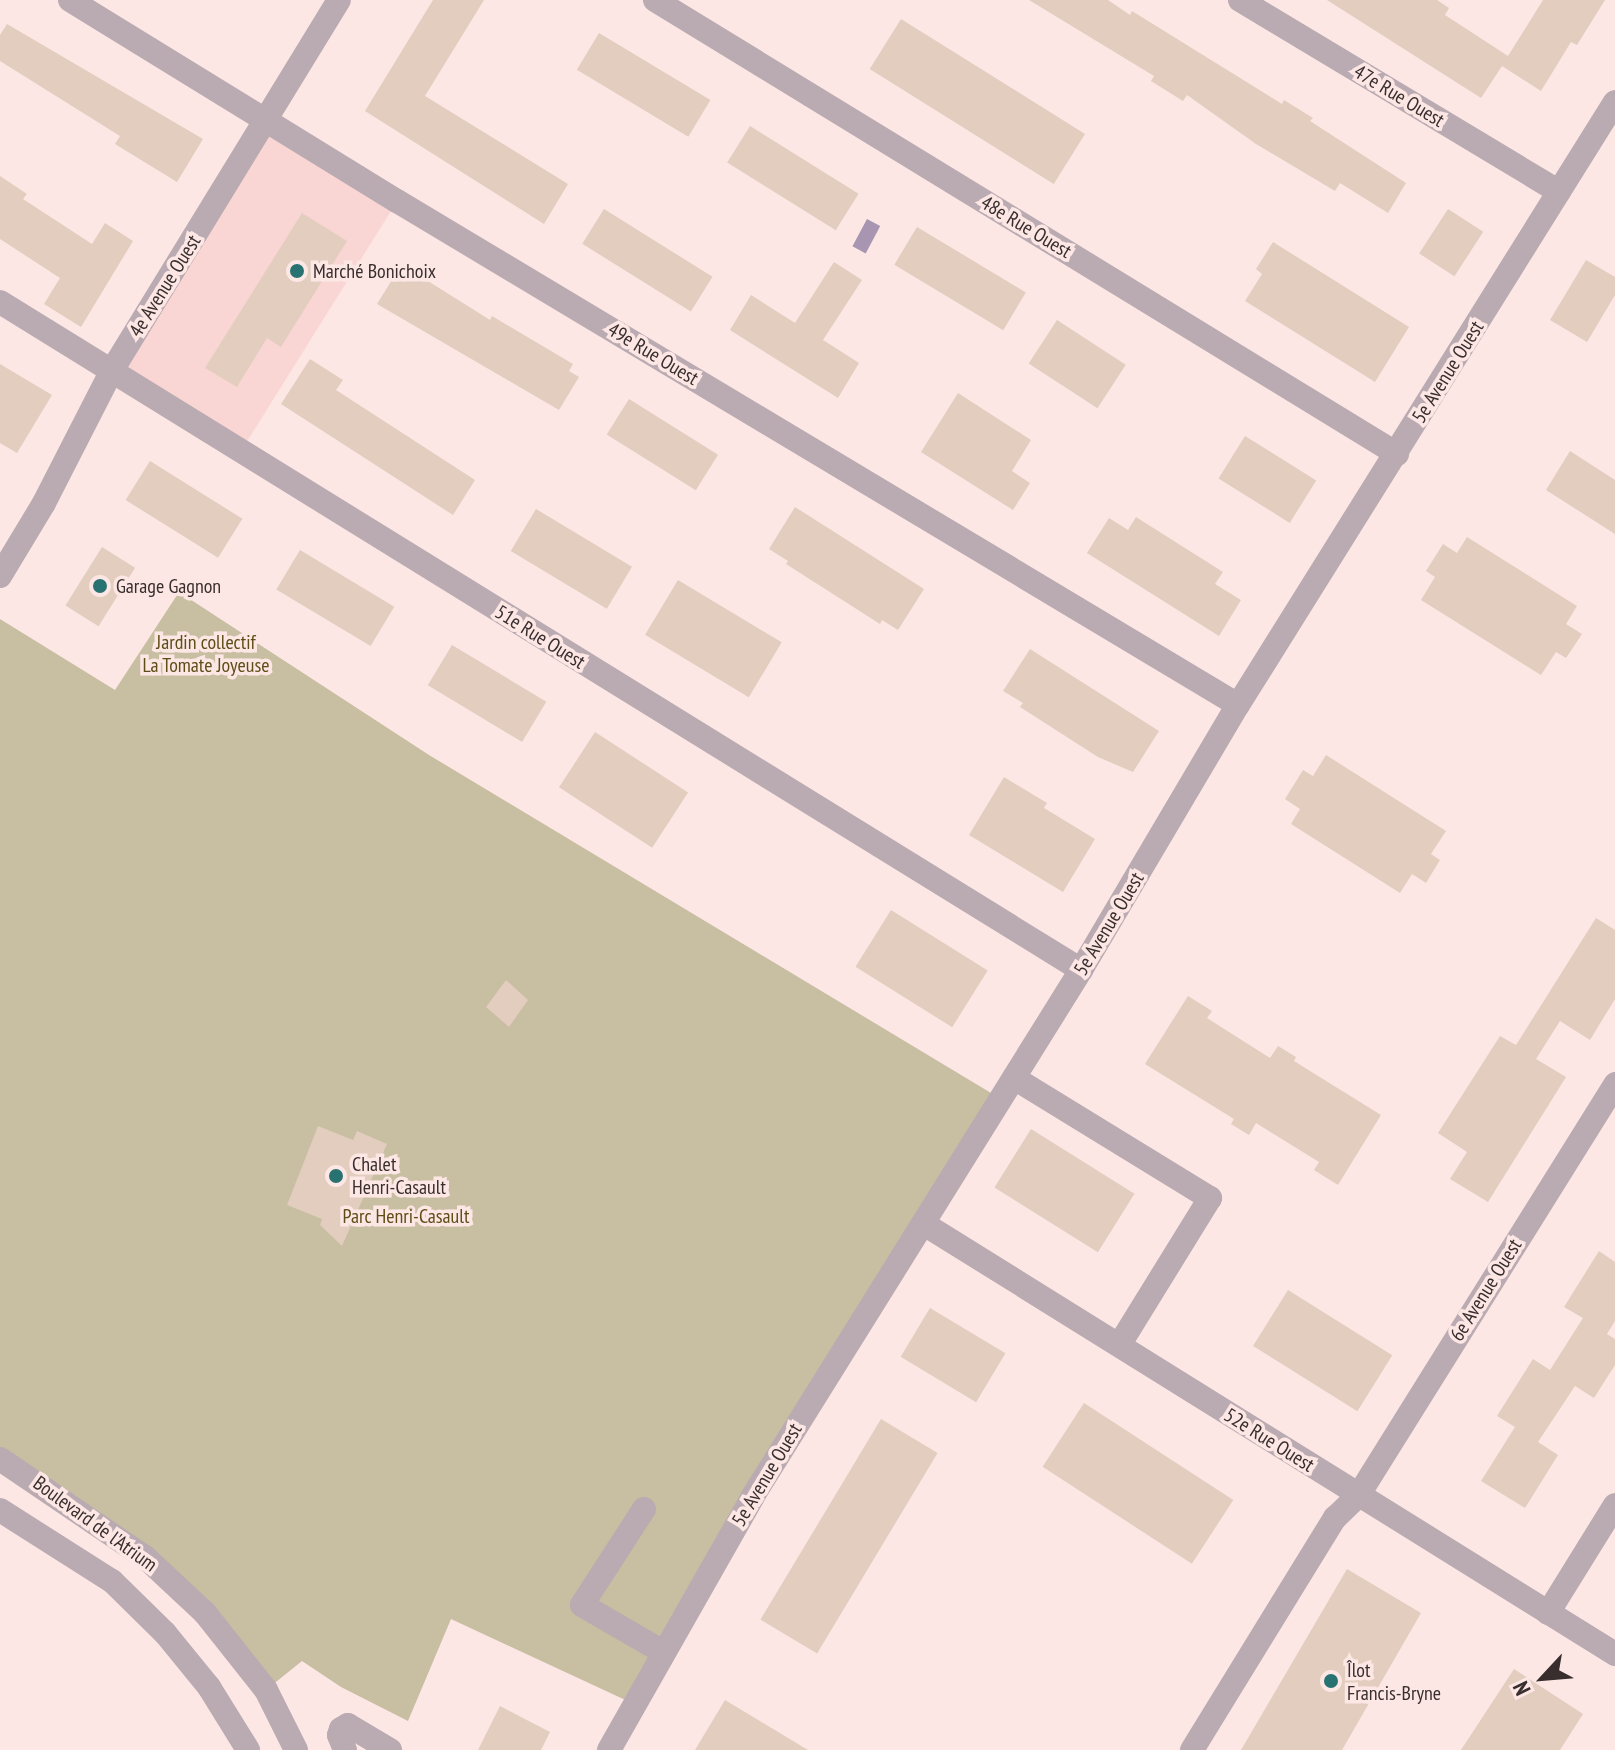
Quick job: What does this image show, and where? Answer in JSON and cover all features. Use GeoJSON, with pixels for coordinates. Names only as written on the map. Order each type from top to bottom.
{"type":"FeatureCollection","features":[{"type":"Feature","properties":{"kind":"street","name":"49e Rue Ouest"},"geometry":{"type":"LineString","coordinates":[[70,0],[1238,705]]}},
{"type":"Feature","properties":{"kind":"street","name":"4e Avenue Ouest"},"geometry":{"type":"LineString","coordinates":[[0,576],[44,503],[111,372],[268,121],[339,0]]}},
{"type":"Feature","properties":{"kind":"street","name":"48e Rue Ouest"},"geometry":{"type":"LineString","coordinates":[[655,0],[1397,454]]}},
{"type":"Feature","properties":{"kind":"street","name":"47e Rue Ouest"},"geometry":{"type":"LineString","coordinates":[[1240,0],[1559,192]]}},
{"type":"Feature","properties":{"kind":"street","name":"5e Avenue Ouest"},"geometry":{"type":"LineString","coordinates":[[609,1750],[753,1496],[1081,970],[1238,705],[1615,102]]}},
{"type":"Feature","properties":{"kind":"street","name":"51e Rue Ouest"},"geometry":{"type":"LineString","coordinates":[[0,302],[1081,970]]}},
{"type":"Feature","properties":{"kind":"street"},"geometry":{"type":"LineString","coordinates":[[1014,1078],[1210,1198],[1120,1344]]}},
{"type":"Feature","properties":{"kind":"street","name":"6e Avenue Ouest"},"geometry":{"type":"LineString","coordinates":[[1192,1750],[1335,1518],[1358,1496],[1612,1094]]}},
{"type":"Feature","properties":{"kind":"street","name":"52e Rue Ouest"},"geometry":{"type":"LineString","coordinates":[[924,1224],[1615,1654]]}},
{"type":"Feature","properties":{"kind":"street","name":"Boulevard de l'Atrium"},"geometry":{"type":"LineString","coordinates":[[0,1459],[145,1557],[205,1613],[266,1690],[296,1750]]}},
{"type":"Feature","properties":{"kind":"street"},"geometry":{"type":"LineString","coordinates":[[1548,1613],[1615,1505]]}},
{"type":"Feature","properties":{"kind":"street"},"geometry":{"type":"LineString","coordinates":[[644,1509],[582,1605],[663,1652]]}},
{"type":"Feature","properties":{"kind":"street","name":"Boulevard de l'Atrium"},"geometry":{"type":"LineString","coordinates":[[0,1510],[112,1581],[165,1633],[209,1687],[248,1750]]}},
{"type":"Feature","properties":{"kind":"street"},"geometry":{"type":"LineString","coordinates":[[345,1750],[339,1735],[341,1729],[348,1725],[390,1750]]}},
{"type":"Feature","properties":{"kind":"shaded area"},"geometry":{"type":"Polygon","coordinates":[[[268,121],[397,202],[240,453],[111,372],[268,121]]]}},
{"type":"Feature","properties":{"kind":"shaded area"},"geometry":{"type":"Polygon","coordinates":[[[867,219],[880,226],[866,253],[852,246],[867,219]]]}},
{"type":"Feature","properties":{"kind":"green space","name":"Parc Henri-Casault"},"geometry":{"type":"Polygon","coordinates":[[[179,592],[429,755],[1001,1099],[634,1704],[451,1619],[408,1721],[341,1687],[302,1661],[266,1690],[205,1613],[0,1459],[0,619],[115,690],[179,592]]]}},
{"type":"Feature","properties":{"kind":"building"},"geometry":{"type":"Polygon","coordinates":[[[433,0],[484,0],[425,96],[568,184],[544,224],[365,111],[433,0]]]}},
{"type":"Feature","properties":{"kind":"building"},"geometry":{"type":"Polygon","coordinates":[[[1029,0],[1108,0],[1130,15],[1132,11],[1282,104],[1284,100],[1313,118],[1310,121],[1406,183],[1388,213],[1340,183],[1335,191],[1256,144],[1187,95],[1183,101],[1151,81],[1154,76],[1029,0]]]}},
{"type":"Feature","properties":{"kind":"building"},"geometry":{"type":"Polygon","coordinates":[[[1327,0],[1437,0],[1449,8],[1445,15],[1508,56],[1543,0],[1605,0],[1577,45],[1571,42],[1541,91],[1502,66],[1481,98],[1327,0]]]}},
{"type":"Feature","properties":{"kind":"building"},"geometry":{"type":"Polygon","coordinates":[[[901,19],[1085,134],[1054,184],[870,69],[901,19]]]}},
{"type":"Feature","properties":{"kind":"building"},"geometry":{"type":"Polygon","coordinates":[[[7,24],[203,139],[177,182],[115,144],[120,136],[0,61],[0,35],[7,24]]]}},
{"type":"Feature","properties":{"kind":"building"},"geometry":{"type":"Polygon","coordinates":[[[599,33],[710,100],[688,137],[577,70],[599,33]]]}},
{"type":"Feature","properties":{"kind":"building"},"geometry":{"type":"Polygon","coordinates":[[[750,126],[859,194],[836,230],[727,162],[750,126]]]}},
{"type":"Feature","properties":{"kind":"building"},"geometry":{"type":"Polygon","coordinates":[[[0,176],[27,194],[23,199],[92,244],[105,223],[133,241],[81,327],[44,304],[60,278],[0,239],[0,176]]]}},
{"type":"Feature","properties":{"kind":"building"},"geometry":{"type":"Polygon","coordinates":[[[604,209],[713,277],[691,312],[582,244],[604,209]]]}},
{"type":"Feature","properties":{"kind":"building"},"geometry":{"type":"Polygon","coordinates":[[[1448,209],[1483,232],[1454,276],[1419,253],[1448,209]]]}},
{"type":"Feature","properties":{"kind":"building"},"geometry":{"type":"Polygon","coordinates":[[[302,213],[347,241],[281,347],[267,338],[237,387],[205,368],[302,213]]]}},
{"type":"Feature","properties":{"kind":"building"},"geometry":{"type":"Polygon","coordinates":[[[917,227],[1026,292],[1003,330],[894,265],[917,227]]]}},
{"type":"Feature","properties":{"kind":"building"},"geometry":{"type":"Polygon","coordinates":[[[1273,242],[1409,327],[1375,382],[1245,301],[1262,274],[1256,269],[1273,242]]]}},
{"type":"Feature","properties":{"kind":"building"},"geometry":{"type":"Polygon","coordinates":[[[1586,260],[1615,277],[1615,295],[1587,342],[1550,320],[1586,260]]]}},
{"type":"Feature","properties":{"kind":"building"},"geometry":{"type":"Polygon","coordinates":[[[834,262],[862,280],[823,340],[859,363],[838,398],[730,330],[751,295],[795,323],[834,262]]]}},
{"type":"Feature","properties":{"kind":"building"},"geometry":{"type":"Polygon","coordinates":[[[398,270],[408,277],[412,271],[490,320],[492,316],[573,364],[569,371],[579,377],[559,410],[377,304],[398,270]]]}},
{"type":"Feature","properties":{"kind":"building"},"geometry":{"type":"Polygon","coordinates":[[[1057,320],[1126,365],[1097,408],[1029,364],[1057,320]]]}},
{"type":"Feature","properties":{"kind":"building"},"geometry":{"type":"Polygon","coordinates":[[[310,359],[343,380],[336,390],[475,480],[453,515],[281,404],[310,359]]]}},
{"type":"Feature","properties":{"kind":"building"},"geometry":{"type":"Polygon","coordinates":[[[0,364],[52,395],[17,453],[0,443],[0,364]]]}},
{"type":"Feature","properties":{"kind":"building"},"geometry":{"type":"Polygon","coordinates":[[[958,393],[1031,440],[1012,471],[1030,483],[1013,510],[921,452],[958,393]]]}},
{"type":"Feature","properties":{"kind":"building"},"geometry":{"type":"Polygon","coordinates":[[[629,399],[718,455],[696,490],[607,435],[629,399]]]}},
{"type":"Feature","properties":{"kind":"building"},"geometry":{"type":"Polygon","coordinates":[[[1245,436],[1316,481],[1290,523],[1219,478],[1245,436]]]}},
{"type":"Feature","properties":{"kind":"building"},"geometry":{"type":"Polygon","coordinates":[[[1570,451],[1615,480],[1615,534],[1546,490],[1570,451]]]}},
{"type":"Feature","properties":{"kind":"building"},"geometry":{"type":"Polygon","coordinates":[[[150,461],[242,519],[218,558],[126,500],[150,461]]]}},
{"type":"Feature","properties":{"kind":"building"},"geometry":{"type":"Polygon","coordinates":[[[795,507],[924,589],[898,630],[882,620],[880,624],[786,564],[788,561],[769,549],[795,507]]]}},
{"type":"Feature","properties":{"kind":"building"},"geometry":{"type":"Polygon","coordinates":[[[536,509],[632,567],[607,609],[511,551],[536,509]]]}},
{"type":"Feature","properties":{"kind":"building"},"geometry":{"type":"Polygon","coordinates":[[[1136,517],[1223,572],[1215,584],[1241,600],[1219,636],[1087,553],[1109,518],[1128,530],[1136,517]]]}},
{"type":"Feature","properties":{"kind":"building"},"geometry":{"type":"Polygon","coordinates":[[[1467,537],[1577,606],[1566,624],[1582,634],[1566,658],[1556,652],[1541,675],[1421,600],[1435,577],[1426,571],[1443,544],[1457,553],[1467,537]]]}},
{"type":"Feature","properties":{"kind":"building"},"geometry":{"type":"Polygon","coordinates":[[[102,547],[135,568],[99,626],[65,606],[102,547]]]}},
{"type":"Feature","properties":{"kind":"building"},"geometry":{"type":"Polygon","coordinates":[[[300,550],[394,607],[371,646],[276,589],[300,550]]]}},
{"type":"Feature","properties":{"kind":"building"},"geometry":{"type":"Polygon","coordinates":[[[678,580],[782,642],[749,697],[645,635],[678,580]]]}},
{"type":"Feature","properties":{"kind":"building"},"geometry":{"type":"Polygon","coordinates":[[[452,645],[546,702],[522,742],[428,685],[452,645]]]}},
{"type":"Feature","properties":{"kind":"building"},"geometry":{"type":"Polygon","coordinates":[[[1030,649],[1159,731],[1133,772],[1098,757],[1020,707],[1023,703],[1003,691],[1030,649]]]}},
{"type":"Feature","properties":{"kind":"building"},"geometry":{"type":"Polygon","coordinates":[[[595,732],[688,792],[652,848],[559,787],[595,732]]]}},
{"type":"Feature","properties":{"kind":"building"},"geometry":{"type":"Polygon","coordinates":[[[1326,755],[1446,831],[1431,854],[1440,860],[1426,883],[1412,874],[1400,893],[1291,824],[1300,809],[1285,799],[1303,770],[1313,776],[1326,755]]]}},
{"type":"Feature","properties":{"kind":"building"},"geometry":{"type":"Polygon","coordinates":[[[1004,777],[1047,803],[1044,808],[1095,839],[1063,892],[969,835],[1004,777]]]}},
{"type":"Feature","properties":{"kind":"building"},"geometry":{"type":"Polygon","coordinates":[[[891,910],[988,970],[952,1027],[855,967],[891,910]]]}},
{"type":"Feature","properties":{"kind":"building"},"geometry":{"type":"Polygon","coordinates":[[[1596,918],[1615,930],[1615,999],[1590,1040],[1560,1021],[1536,1059],[1566,1077],[1488,1202],[1450,1179],[1467,1152],[1438,1133],[1500,1036],[1516,1045],[1596,918]]]}},
{"type":"Feature","properties":{"kind":"building"},"geometry":{"type":"Polygon","coordinates":[[[506,980],[528,1000],[509,1027],[486,1007],[506,980]]]}},
{"type":"Feature","properties":{"kind":"building"},"geometry":{"type":"Polygon","coordinates":[[[1188,996],[1212,1011],[1207,1018],[1270,1058],[1278,1046],[1296,1057],[1294,1061],[1381,1115],[1338,1185],[1314,1170],[1319,1162],[1256,1123],[1249,1135],[1231,1124],[1234,1119],[1145,1064],[1188,996]]]}},
{"type":"Feature","properties":{"kind":"building","name":"Chalet Henri-Casault"},"geometry":{"type":"Polygon","coordinates":[[[318,1126],[353,1140],[357,1131],[387,1144],[342,1246],[320,1225],[322,1219],[287,1205],[318,1126]]]}},
{"type":"Feature","properties":{"kind":"building"},"geometry":{"type":"Polygon","coordinates":[[[1031,1129],[1134,1194],[1098,1252],[994,1188],[1031,1129]]]}},
{"type":"Feature","properties":{"kind":"building"},"geometry":{"type":"Polygon","coordinates":[[[1599,1251],[1615,1262],[1615,1321],[1607,1334],[1615,1339],[1615,1365],[1594,1398],[1575,1386],[1538,1442],[1558,1455],[1525,1508],[1481,1481],[1515,1427],[1497,1416],[1533,1359],[1550,1370],[1583,1318],[1564,1307],[1599,1251]]]}},
{"type":"Feature","properties":{"kind":"building"},"geometry":{"type":"Polygon","coordinates":[[[1288,1290],[1392,1355],[1357,1411],[1253,1346],[1288,1290]]]}},
{"type":"Feature","properties":{"kind":"building"},"geometry":{"type":"Polygon","coordinates":[[[930,1308],[1005,1353],[976,1402],[901,1357],[930,1308]]]}},
{"type":"Feature","properties":{"kind":"building"},"geometry":{"type":"Polygon","coordinates":[[[1084,1403],[1233,1500],[1192,1564],[1043,1467],[1084,1403]]]}},
{"type":"Feature","properties":{"kind":"building"},"geometry":{"type":"Polygon","coordinates":[[[881,1419],[938,1453],[817,1654],[760,1620],[881,1419]]]}},
{"type":"Feature","properties":{"kind":"building","name":"Îlot Francis-Bryne"},"geometry":{"type":"Polygon","coordinates":[[[1347,1569],[1421,1613],[1342,1750],[1241,1750],[1347,1569]]]}},
{"type":"Feature","properties":{"kind":"building","name":"Îlot Francis-Bryne"},"geometry":{"type":"Polygon","coordinates":[[[1514,1669],[1583,1714],[1560,1750],[1461,1750],[1514,1669]]]}},
{"type":"Feature","properties":{"kind":"building"},"geometry":{"type":"Polygon","coordinates":[[[725,1700],[808,1750],[695,1750],[725,1700]]]}},
{"type":"Feature","properties":{"kind":"building"},"geometry":{"type":"Polygon","coordinates":[[[500,1706],[550,1732],[541,1750],[478,1750],[500,1706]]]}},
{"type":"Feature","properties":{"kind":"place","name":"Marché Bonichoix"},"geometry":{"type":"Point","coordinates":[297,271]}},
{"type":"Feature","properties":{"kind":"place","name":"Garage Gagnon"},"geometry":{"type":"Point","coordinates":[100,586]}},
{"type":"Feature","properties":{"kind":"place","name":"Chalet Henri-Casault"},"geometry":{"type":"Point","coordinates":[336,1176]}},
{"type":"Feature","properties":{"kind":"place","name":"Îlot Francis-Bryne"},"geometry":{"type":"Point","coordinates":[1331,1681]}},
{"type":"Feature","properties":{"kind":"park label","name":"Jardin collectif La Tomate Joyeuse"},"geometry":{"type":"Point","coordinates":[206,654]}}]}
